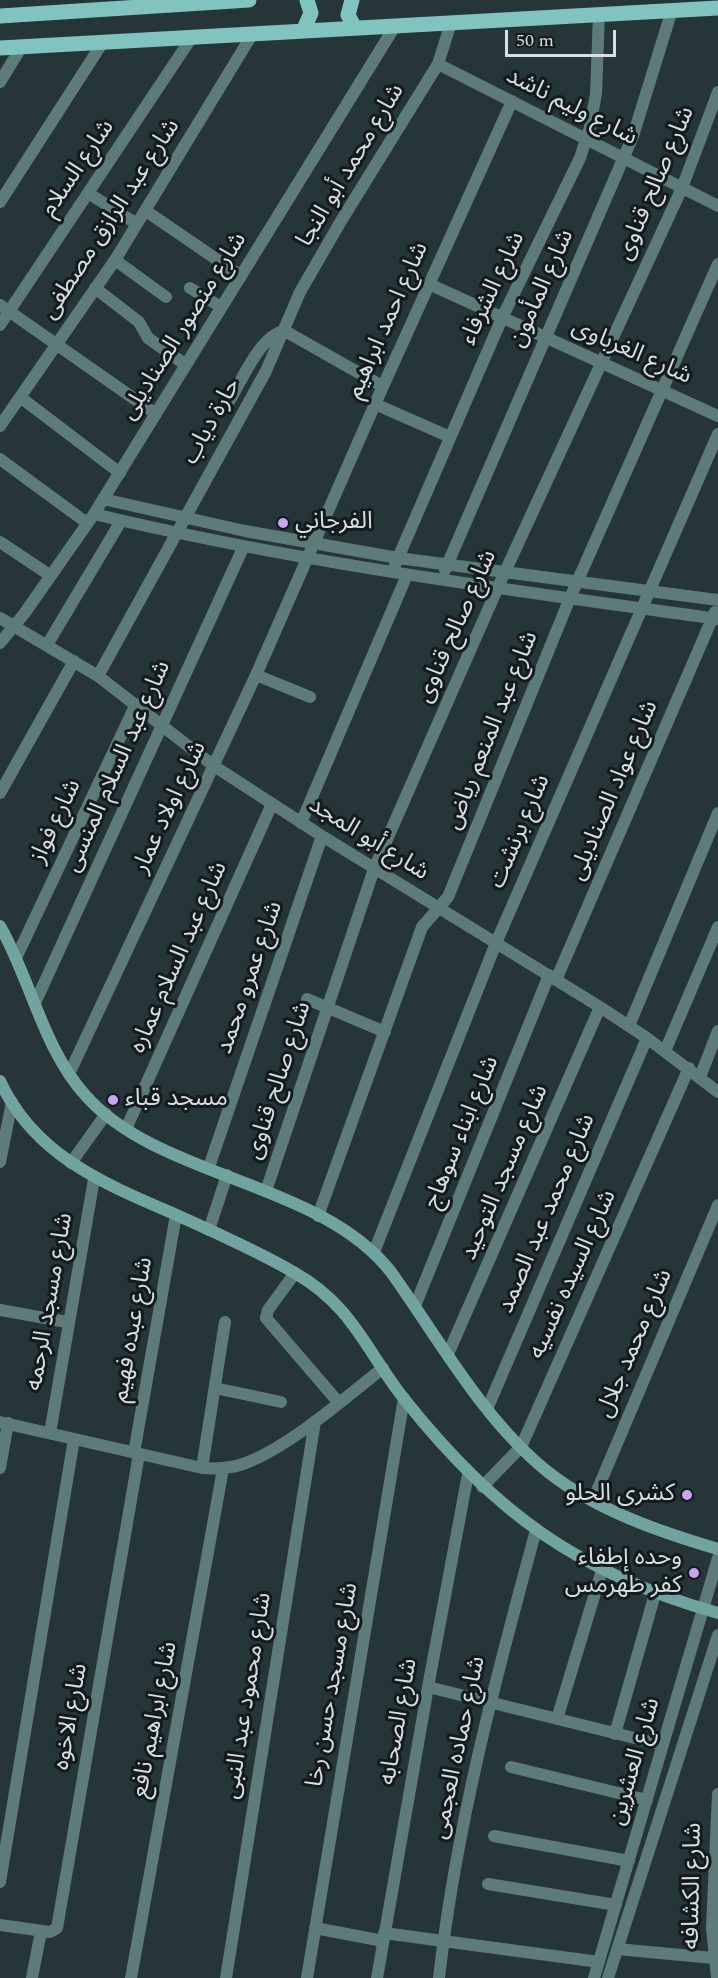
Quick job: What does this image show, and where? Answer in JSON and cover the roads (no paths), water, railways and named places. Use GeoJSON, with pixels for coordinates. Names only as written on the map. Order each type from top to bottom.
{"type":"FeatureCollection","features":[{"type":"Feature","properties":{"kind":"main road"},"geometry":{"type":"LineString","coordinates":[[0,16],[249,0]]}},
{"type":"Feature","properties":{"kind":"main road"},"geometry":{"type":"LineString","coordinates":[[303,31],[311,13],[307,0]]}},
{"type":"Feature","properties":{"kind":"main road"},"geometry":{"type":"LineString","coordinates":[[352,0],[348,15],[355,28]]}},
{"type":"Feature","properties":{"kind":"main road"},"geometry":{"type":"LineString","coordinates":[[0,48],[718,8]]}},
{"type":"Feature","properties":{"kind":"street","name":"شارع المأمون"},"geometry":{"type":"LineString","coordinates":[[441,581],[544,337],[640,120],[672,10]]}},
{"type":"Feature","properties":{"kind":"street","name":"شارع الشرفاء"},"geometry":{"type":"LineString","coordinates":[[391,573],[502,318],[574,172],[587,140],[596,94],[600,14]]}},
{"type":"Feature","properties":{"kind":"street","name":"شارع محمد أبو النجا"},"geometry":{"type":"LineString","coordinates":[[285,331],[300,292],[438,64],[451,23]]}},
{"type":"Feature","properties":{"kind":"street","name":"شارع منصور الصناديلى"},"geometry":{"type":"LineString","coordinates":[[0,643],[51,576],[103,499],[395,26]]}},
{"type":"Feature","properties":{"kind":"street","name":"شارع عبد الرازق مصطفى"},"geometry":{"type":"LineString","coordinates":[[0,426],[115,260],[254,33]]}},
{"type":"Feature","properties":{"kind":"street","name":"شارع السلام"},"geometry":{"type":"LineString","coordinates":[[0,325],[4,308],[88,193],[192,37]]}},
{"type":"Feature","properties":{"kind":"street"},"geometry":{"type":"LineString","coordinates":[[0,202],[103,42]]}},
{"type":"Feature","properties":{"kind":"street"},"geometry":{"type":"LineString","coordinates":[[0,82],[22,46]]}},
{"type":"Feature","properties":{"kind":"street","name":"شارع وليم ناشد"},"geometry":{"type":"LineString","coordinates":[[438,64],[718,206]]}},
{"type":"Feature","properties":{"kind":"street","name":"شارع صالح قناوى"},"geometry":{"type":"LineString","coordinates":[[266,1191],[374,869],[505,571],[682,188],[718,92]]}},
{"type":"Feature","properties":{"kind":"street","name":"شارع احمد ابراهيم"},"geometry":{"type":"LineString","coordinates":[[306,559],[512,101]]}},
{"type":"Feature","properties":{"kind":"street"},"geometry":{"type":"LineString","coordinates":[[88,193],[137,224]]}},
{"type":"Feature","properties":{"kind":"street"},"geometry":{"type":"LineString","coordinates":[[146,212],[241,276]]}},
{"type":"Feature","properties":{"kind":"street"},"geometry":{"type":"LineString","coordinates":[[115,260],[166,297]]}},
{"type":"Feature","properties":{"kind":"street","name":"شارع عبد المنعم رياض"},"geometry":{"type":"LineString","coordinates":[[318,1216],[422,927],[441,909],[448,897],[570,598],[718,264]]}},
{"type":"Feature","properties":{"kind":"street","name":"شارع الغرباوى"},"geometry":{"type":"LineString","coordinates":[[429,284],[718,416]]}},
{"type":"Feature","properties":{"kind":"street"},"geometry":{"type":"LineString","coordinates":[[95,288],[139,322],[148,338],[186,365]]}},
{"type":"Feature","properties":{"kind":"street"},"geometry":{"type":"LineString","coordinates":[[190,288],[221,308]]}},
{"type":"Feature","properties":{"kind":"street"},"geometry":{"type":"LineString","coordinates":[[4,308],[156,414]]}},
{"type":"Feature","properties":{"kind":"street"},"geometry":{"type":"LineString","coordinates":[[230,400],[265,342],[275,334],[285,331],[382,386]]}},
{"type":"Feature","properties":{"kind":"street","name":"حارة دياب"},"geometry":{"type":"LineString","coordinates":[[98,676],[285,331]]}},
{"type":"Feature","properties":{"kind":"street"},"geometry":{"type":"LineString","coordinates":[[20,398],[120,472]]}},
{"type":"Feature","properties":{"kind":"street"},"geometry":{"type":"LineString","coordinates":[[375,404],[450,437]]}},
{"type":"Feature","properties":{"kind":"street","name":"شارع برنشت"},"geometry":{"type":"LineString","coordinates":[[374,1252],[496,943],[718,434]]}},
{"type":"Feature","properties":{"kind":"street"},"geometry":{"type":"LineString","coordinates":[[0,459],[90,519],[121,521],[243,548],[391,573],[715,619]]}},
{"type":"Feature","properties":{"kind":"street"},"geometry":{"type":"LineString","coordinates":[[103,499],[398,558],[718,600]]}},
{"type":"Feature","properties":{"kind":"street"},"geometry":{"type":"LineString","coordinates":[[46,645],[121,521]]}},
{"type":"Feature","properties":{"kind":"street"},"geometry":{"type":"LineString","coordinates":[[0,542],[51,576]]}},
{"type":"Feature","properties":{"kind":"street","name":"شارع عبد السلام المنسى"},"geometry":{"type":"LineString","coordinates":[[35,1003],[243,548]]}},
{"type":"Feature","properties":{"kind":"street","name":"شارع اولاد عمار"},"geometry":{"type":"LineString","coordinates":[[69,1074],[256,675],[306,559]]}},
{"type":"Feature","properties":{"kind":"street"},"geometry":{"type":"LineString","coordinates":[[300,823],[407,575]]}},
{"type":"Feature","properties":{"kind":"street","name":"شارع عواد الصناديلى"},"geometry":{"type":"LineString","coordinates":[[552,977],[715,619],[718,606]]}},
{"type":"Feature","properties":{"kind":"street","name":"شارع أبو المجد"},"geometry":{"type":"LineString","coordinates":[[0,618],[98,676],[214,766],[300,823],[629,1026],[689,1068],[718,1092]]}},
{"type":"Feature","properties":{"kind":"street"},"geometry":{"type":"LineString","coordinates":[[0,793],[74,661]]}},
{"type":"Feature","properties":{"kind":"street"},"geometry":{"type":"LineString","coordinates":[[256,675],[310,697]]}},
{"type":"Feature","properties":{"kind":"street","name":"شارع فواز"},"geometry":{"type":"LineString","coordinates":[[15,958],[136,704]]}},
{"type":"Feature","properties":{"kind":"street","name":"شارع عبد السلام عماره"},"geometry":{"type":"LineString","coordinates":[[126,1129],[272,804]]}},
{"type":"Feature","properties":{"kind":"street"},"geometry":{"type":"LineString","coordinates":[[629,1026],[718,813]]}},
{"type":"Feature","properties":{"kind":"street","name":"شارع عمرو محمد"},"geometry":{"type":"LineString","coordinates":[[209,1167],[322,836]]}},
{"type":"Feature","properties":{"kind":"street"},"geometry":{"type":"LineString","coordinates":[[0,926],[69,1074],[86,1096],[105,1114],[126,1129],[318,1216],[374,1252],[488,1407],[521,1447],[549,1473],[593,1500],[676,1537],[718,1549]]}},
{"type":"Feature","properties":{"kind":"street"},"geometry":{"type":"LineString","coordinates":[[665,1051],[718,927]]}},
{"type":"Feature","properties":{"kind":"street","name":"شارع ابناء سوهاج"},"geometry":{"type":"LineString","coordinates":[[415,1306],[552,977]]}},
{"type":"Feature","properties":{"kind":"street"},"geometry":{"type":"LineString","coordinates":[[307,999],[385,1032]]}},
{"type":"Feature","properties":{"kind":"street","name":"شارع مسجد التوحيد"},"geometry":{"type":"LineString","coordinates":[[448,1354],[600,1008]]}},
{"type":"Feature","properties":{"kind":"street"},"geometry":{"type":"LineString","coordinates":[[700,1077],[718,1031]]}},
{"type":"Feature","properties":{"kind":"street","name":"شارع محمد عبد الصمد"},"geometry":{"type":"LineString","coordinates":[[488,1407],[647,1038]]}},
{"type":"Feature","properties":{"kind":"street","name":"شارع السيده نفسيه"},"geometry":{"type":"LineString","coordinates":[[482,1487],[521,1447],[689,1068]]}},
{"type":"Feature","properties":{"kind":"street"},"geometry":{"type":"LineString","coordinates":[[0,1081],[29,1125],[71,1163],[94,1179],[209,1230],[295,1273],[333,1300],[352,1321],[404,1398],[468,1474],[536,1530],[602,1570],[654,1594],[718,1613]]}},
{"type":"Feature","properties":{"kind":"street"},"geometry":{"type":"LineString","coordinates":[[0,1162],[12,1102]]}},
{"type":"Feature","properties":{"kind":"street"},"geometry":{"type":"LineString","coordinates":[[71,1163],[105,1114]]}},
{"type":"Feature","properties":{"kind":"street"},"geometry":{"type":"LineString","coordinates":[[209,1230],[227,1175]]}},
{"type":"Feature","properties":{"kind":"street","name":"شارع مسجد الرحمه"},"geometry":{"type":"LineString","coordinates":[[50,1433],[67,1322],[94,1179]]}},
{"type":"Feature","properties":{"kind":"street","name":"شارع محمد جلال"},"geometry":{"type":"LineString","coordinates":[[593,1500],[718,1204]]}},
{"type":"Feature","properties":{"kind":"street","name":"شارع عبده فهيم"},"geometry":{"type":"LineString","coordinates":[[137,1453],[176,1215]]}},
{"type":"Feature","properties":{"kind":"street"},"geometry":{"type":"LineString","coordinates":[[295,1273],[268,1310],[266,1318],[339,1403]]}},
{"type":"Feature","properties":{"kind":"street"},"geometry":{"type":"LineString","coordinates":[[0,1310],[67,1322]]}},
{"type":"Feature","properties":{"kind":"street"},"geometry":{"type":"LineString","coordinates":[[202,1468],[225,1322]]}},
{"type":"Feature","properties":{"kind":"street"},"geometry":{"type":"LineString","coordinates":[[0,1468],[4,1422],[202,1468],[224,1469],[261,1455],[315,1421],[383,1368]]}},
{"type":"Feature","properties":{"kind":"street"},"geometry":{"type":"LineString","coordinates":[[215,1388],[282,1402]]}},
{"type":"Feature","properties":{"kind":"street","name":"شارع مسجد حسن رخا"},"geometry":{"type":"LineString","coordinates":[[307,1978],[404,1398]]}},
{"type":"Feature","properties":{"kind":"street","name":"شارع محمود عبد النبى"},"geometry":{"type":"LineString","coordinates":[[230,1977],[315,1421]]}},
{"type":"Feature","properties":{"kind":"street"},"geometry":{"type":"LineString","coordinates":[[0,1882],[74,1439]]}},
{"type":"Feature","properties":{"kind":"street","name":"شارع الاخوه"},"geometry":{"type":"LineString","coordinates":[[40,1931],[53,1932],[57,1928],[137,1453]]}},
{"type":"Feature","properties":{"kind":"street","name":"شارع ابراهيم نافع"},"geometry":{"type":"LineString","coordinates":[[131,1978],[224,1469]]}},
{"type":"Feature","properties":{"kind":"street","name":"شارع الصحابه"},"geometry":{"type":"LineString","coordinates":[[377,1978],[468,1474]]}},
{"type":"Feature","properties":{"kind":"street","name":"شارع حماده العجمى"},"geometry":{"type":"LineString","coordinates":[[439,1978],[443,1941],[489,1702],[536,1530]]}},
{"type":"Feature","properties":{"kind":"street","name":"شارع العشرين"},"geometry":{"type":"LineString","coordinates":[[594,1978],[701,1608],[718,1558]]}},
{"type":"Feature","properties":{"kind":"street"},"geometry":{"type":"LineString","coordinates":[[556,1719],[602,1570]]}},
{"type":"Feature","properties":{"kind":"street"},"geometry":{"type":"LineString","coordinates":[[615,1734],[654,1594]]}},
{"type":"Feature","properties":{"kind":"street","name":"شارع العشرين"},"geometry":{"type":"LineString","coordinates":[[608,1978],[718,1635]]}},
{"type":"Feature","properties":{"kind":"street"},"geometry":{"type":"LineString","coordinates":[[428,1687],[663,1745]]}},
{"type":"Feature","properties":{"kind":"street"},"geometry":{"type":"LineString","coordinates":[[511,1767],[647,1800]]}},
{"type":"Feature","properties":{"kind":"street","name":"شارع الكشافه"},"geometry":{"type":"LineString","coordinates":[[718,1794],[714,1958],[718,1978]]}},
{"type":"Feature","properties":{"kind":"street"},"geometry":{"type":"LineString","coordinates":[[494,1836],[629,1861]]}},
{"type":"Feature","properties":{"kind":"street"},"geometry":{"type":"LineString","coordinates":[[488,1884],[616,1905]]}},
{"type":"Feature","properties":{"kind":"street"},"geometry":{"type":"LineString","coordinates":[[0,1924],[40,1931],[32,1978]]}},
{"type":"Feature","properties":{"kind":"street"},"geometry":{"type":"LineString","coordinates":[[315,1928],[384,1937],[443,1941],[599,1962]]}},
{"type":"Feature","properties":{"kind":"street"},"geometry":{"type":"LineString","coordinates":[[617,1949],[714,1958]]}},
{"type":"Feature","properties":{"kind":"place","name":"الفرجاني"},"geometry":{"type":"Point","coordinates":[283,523]}},
{"type":"Feature","properties":{"kind":"place","name":"مسجد قباء"},"geometry":{"type":"Point","coordinates":[113,1100]}},
{"type":"Feature","properties":{"kind":"place","name":"كشرى الحلو"},"geometry":{"type":"Point","coordinates":[687,1495]}},
{"type":"Feature","properties":{"kind":"place","name":"وحده إطفاء كفر طهرمس"},"geometry":{"type":"Point","coordinates":[694,1573]}}]}
